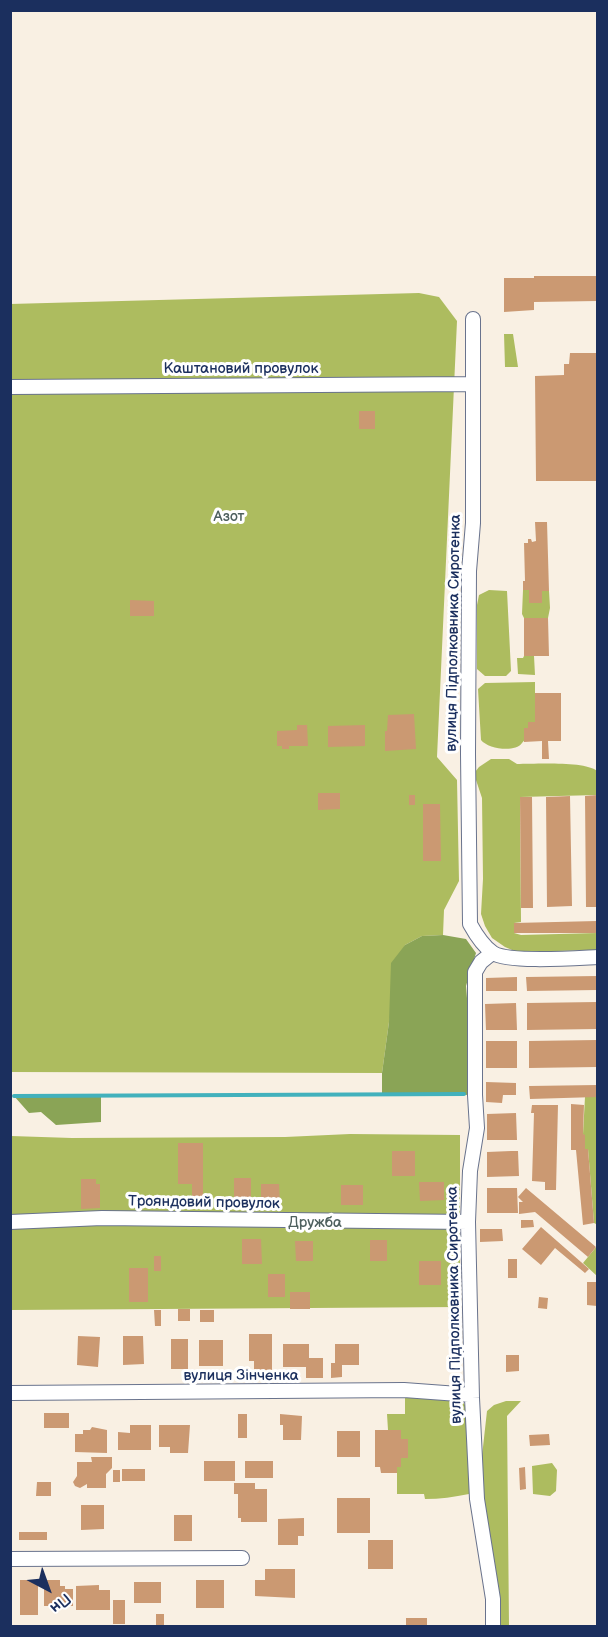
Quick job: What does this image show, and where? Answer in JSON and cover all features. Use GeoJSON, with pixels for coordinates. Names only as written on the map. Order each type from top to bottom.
{"type":"FeatureCollection","features":[{"type":"Feature","properties":{"kind":"street","name":"вулиця Підполковника Сиротенка"},"geometry":{"type":"LineString","coordinates":[[473,319],[468,754],[470,924],[487,948],[476,972],[477,1128],[470,1171],[468,1222],[477,1499],[493,1599],[493,1626]]}},
{"type":"Feature","properties":{"kind":"street","name":"Каштановий провулок"},"geometry":{"type":"LineString","coordinates":[[10,387],[472,384]]}},
{"type":"Feature","properties":{"kind":"street"},"geometry":{"type":"LineString","coordinates":[[487,948],[499,956],[521,958],[597,957]]}},
{"type":"Feature","properties":{"kind":"street","name":"Трояндовий провулок"},"geometry":{"type":"LineString","coordinates":[[10,1222],[102,1218],[468,1222]]}},
{"type":"Feature","properties":{"kind":"street","name":"вулиця Зінченка"},"geometry":{"type":"LineString","coordinates":[[10,1393],[312,1392],[404,1389],[472,1395]]}},
{"type":"Feature","properties":{"kind":"street"},"geometry":{"type":"LineString","coordinates":[[10,1559],[242,1558]]}},
{"type":"Feature","properties":{"kind":"green space","name":"Азот"},"geometry":{"type":"Polygon","coordinates":[[[419,293],[439,297],[457,321],[437,757],[457,780],[459,881],[444,910],[443,935],[422,936],[405,945],[389,1022],[382,1073],[11,1072],[10,304],[419,293]]]}},
{"type":"Feature","properties":{"kind":"green space"},"geometry":{"type":"Polygon","coordinates":[[[504,334],[513,334],[518,367],[505,367],[504,334]]]}},
{"type":"Feature","properties":{"kind":"green space"},"geometry":{"type":"Polygon","coordinates":[[[489,590],[507,591],[511,671],[506,676],[485,676],[477,669],[477,605],[479,595],[489,590]]]}},
{"type":"Feature","properties":{"kind":"green space"},"geometry":{"type":"Polygon","coordinates":[[[523,590],[529,590],[529,603],[542,603],[542,591],[549,591],[548,618],[524,618],[522,614],[523,590]]]}},
{"type":"Feature","properties":{"kind":"green space"},"geometry":{"type":"Polygon","coordinates":[[[534,656],[535,675],[518,674],[517,658],[534,656]]]}},
{"type":"Feature","properties":{"kind":"green space"},"geometry":{"type":"Polygon","coordinates":[[[535,682],[535,722],[519,746],[508,749],[495,748],[484,743],[481,740],[478,689],[485,683],[535,682]]]}},
{"type":"Feature","properties":{"kind":"green space"},"geometry":{"type":"Polygon","coordinates":[[[491,759],[509,759],[517,764],[571,764],[597,771],[597,795],[520,797],[521,922],[514,923],[514,933],[521,935],[597,933],[597,950],[517,952],[492,938],[485,926],[481,914],[482,798],[475,772],[491,759]]]}},
{"type":"Feature","properties":{"kind":"green space"},"geometry":{"type":"Polygon","coordinates":[[[443,935],[466,939],[476,953],[466,986],[475,1095],[382,1094],[382,1073],[389,1022],[391,963],[405,945],[422,936],[443,935]]]}},
{"type":"Feature","properties":{"kind":"green space"},"geometry":{"type":"Polygon","coordinates":[[[101,1095],[101,1122],[56,1125],[41,1112],[29,1113],[14,1096],[101,1095]]]}},
{"type":"Feature","properties":{"kind":"green space"},"geometry":{"type":"Polygon","coordinates":[[[585,1097],[597,1097],[597,1246],[588,1149],[585,1149],[583,1134],[585,1097]]]}},
{"type":"Feature","properties":{"kind":"green space","name":"Дружба"},"geometry":{"type":"Polygon","coordinates":[[[350,1134],[460,1135],[460,1307],[11,1310],[11,1136],[285,1137],[350,1134]]]}},
{"type":"Feature","properties":{"kind":"green space"},"geometry":{"type":"Polygon","coordinates":[[[597,1246],[597,1276],[583,1263],[597,1246]]]}},
{"type":"Feature","properties":{"kind":"green space"},"geometry":{"type":"Polygon","coordinates":[[[405,1397],[460,1399],[469,1410],[469,1494],[425,1499],[424,1494],[397,1494],[397,1467],[401,1458],[408,1457],[408,1439],[401,1439],[400,1430],[388,1430],[387,1414],[405,1414],[405,1397]]]}},
{"type":"Feature","properties":{"kind":"green space"},"geometry":{"type":"Polygon","coordinates":[[[506,1401],[521,1401],[507,1416],[509,1626],[500,1626],[501,1602],[483,1492],[481,1465],[487,1411],[494,1405],[506,1401]]]}},
{"type":"Feature","properties":{"kind":"green space"},"geometry":{"type":"Polygon","coordinates":[[[552,1463],[557,1470],[556,1491],[550,1496],[533,1494],[532,1466],[552,1463]]]}},
{"type":"Feature","properties":{"kind":"building"},"geometry":{"type":"Polygon","coordinates":[[[534,276],[597,276],[597,301],[534,302],[534,310],[504,312],[504,278],[534,278],[534,276]]]}},
{"type":"Feature","properties":{"kind":"building"},"geometry":{"type":"Polygon","coordinates":[[[570,353],[597,353],[597,481],[536,481],[535,376],[564,375],[564,364],[569,364],[570,353]]]}},
{"type":"Feature","properties":{"kind":"building"},"geometry":{"type":"Polygon","coordinates":[[[359,411],[375,411],[375,429],[359,429],[359,411]]]}},
{"type":"Feature","properties":{"kind":"building"},"geometry":{"type":"Polygon","coordinates":[[[535,522],[547,522],[549,591],[542,591],[542,603],[529,603],[529,590],[523,590],[523,581],[525,581],[524,543],[528,543],[528,539],[532,542],[536,541],[535,522]]]}},
{"type":"Feature","properties":{"kind":"building"},"geometry":{"type":"Polygon","coordinates":[[[130,600],[154,601],[154,616],[130,616],[130,600]]]}},
{"type":"Feature","properties":{"kind":"building"},"geometry":{"type":"Polygon","coordinates":[[[524,618],[548,618],[549,656],[524,656],[524,618]]]}},
{"type":"Feature","properties":{"kind":"building"},"geometry":{"type":"Polygon","coordinates":[[[535,693],[561,693],[561,741],[548,741],[549,759],[542,759],[542,741],[524,742],[524,728],[528,728],[528,722],[535,722],[535,693]]]}},
{"type":"Feature","properties":{"kind":"building"},"geometry":{"type":"Polygon","coordinates":[[[414,714],[416,749],[385,751],[388,715],[414,714]]]}},
{"type":"Feature","properties":{"kind":"building"},"geometry":{"type":"Polygon","coordinates":[[[297,725],[307,725],[308,746],[289,746],[289,749],[282,749],[282,746],[277,746],[277,731],[297,730],[297,725]]]}},
{"type":"Feature","properties":{"kind":"building"},"geometry":{"type":"Polygon","coordinates":[[[365,725],[365,746],[328,747],[328,726],[365,725]]]}},
{"type":"Feature","properties":{"kind":"building"},"geometry":{"type":"Polygon","coordinates":[[[318,793],[340,793],[340,809],[318,810],[318,793]]]}},
{"type":"Feature","properties":{"kind":"building"},"geometry":{"type":"Polygon","coordinates":[[[409,795],[415,795],[415,805],[409,805],[409,795]]]}},
{"type":"Feature","properties":{"kind":"building"},"geometry":{"type":"Polygon","coordinates":[[[597,795],[597,907],[586,907],[585,796],[597,795]]]}},
{"type":"Feature","properties":{"kind":"building"},"geometry":{"type":"Polygon","coordinates":[[[570,796],[572,906],[547,907],[546,797],[570,796]]]}},
{"type":"Feature","properties":{"kind":"building"},"geometry":{"type":"Polygon","coordinates":[[[520,797],[532,797],[533,908],[521,908],[520,797]]]}},
{"type":"Feature","properties":{"kind":"building"},"geometry":{"type":"Polygon","coordinates":[[[423,804],[440,804],[441,861],[423,861],[423,804]]]}},
{"type":"Feature","properties":{"kind":"building"},"geometry":{"type":"Polygon","coordinates":[[[597,921],[597,933],[514,933],[514,923],[597,921]]]}},
{"type":"Feature","properties":{"kind":"building"},"geometry":{"type":"Polygon","coordinates":[[[597,976],[597,990],[527,991],[526,977],[597,976]]]}},
{"type":"Feature","properties":{"kind":"building"},"geometry":{"type":"Polygon","coordinates":[[[517,977],[517,991],[486,991],[486,978],[517,977]]]}},
{"type":"Feature","properties":{"kind":"building"},"geometry":{"type":"Polygon","coordinates":[[[597,1002],[597,1029],[527,1030],[527,1003],[597,1002]]]}},
{"type":"Feature","properties":{"kind":"building"},"geometry":{"type":"Polygon","coordinates":[[[516,1003],[517,1030],[486,1030],[485,1004],[516,1003]]]}},
{"type":"Feature","properties":{"kind":"building"},"geometry":{"type":"Polygon","coordinates":[[[597,1040],[597,1067],[529,1068],[529,1041],[597,1040]]]}},
{"type":"Feature","properties":{"kind":"building"},"geometry":{"type":"Polygon","coordinates":[[[486,1041],[517,1041],[517,1068],[486,1068],[486,1041]]]}},
{"type":"Feature","properties":{"kind":"building"},"geometry":{"type":"Polygon","coordinates":[[[486,1082],[516,1083],[516,1095],[503,1095],[502,1103],[486,1102],[486,1082]]]}},
{"type":"Feature","properties":{"kind":"building"},"geometry":{"type":"Polygon","coordinates":[[[597,1085],[597,1097],[530,1099],[529,1086],[597,1085]]]}},
{"type":"Feature","properties":{"kind":"building"},"geometry":{"type":"Polygon","coordinates":[[[571,1104],[584,1105],[583,1134],[585,1135],[585,1149],[588,1149],[594,1223],[583,1225],[576,1150],[571,1150],[571,1104]]]}},
{"type":"Feature","properties":{"kind":"building"},"geometry":{"type":"Polygon","coordinates":[[[532,1105],[558,1105],[556,1190],[545,1190],[545,1182],[532,1181],[534,1113],[531,1113],[532,1105]]]}},
{"type":"Feature","properties":{"kind":"building"},"geometry":{"type":"Polygon","coordinates":[[[516,1113],[517,1140],[487,1140],[487,1114],[516,1113]]]}},
{"type":"Feature","properties":{"kind":"building"},"geometry":{"type":"Polygon","coordinates":[[[178,1143],[203,1143],[203,1199],[192,1199],[192,1184],[178,1184],[178,1143]]]}},
{"type":"Feature","properties":{"kind":"building"},"geometry":{"type":"Polygon","coordinates":[[[392,1151],[415,1151],[415,1176],[392,1176],[392,1151]]]}},
{"type":"Feature","properties":{"kind":"building"},"geometry":{"type":"Polygon","coordinates":[[[518,1151],[519,1176],[487,1177],[487,1152],[518,1151]]]}},
{"type":"Feature","properties":{"kind":"building"},"geometry":{"type":"Polygon","coordinates":[[[234,1178],[251,1178],[251,1201],[234,1201],[234,1178]]]}},
{"type":"Feature","properties":{"kind":"building"},"geometry":{"type":"Polygon","coordinates":[[[81,1179],[96,1179],[96,1184],[100,1184],[100,1208],[81,1209],[81,1179]]]}},
{"type":"Feature","properties":{"kind":"building"},"geometry":{"type":"Polygon","coordinates":[[[419,1182],[444,1182],[444,1200],[420,1201],[419,1182]]]}},
{"type":"Feature","properties":{"kind":"building"},"geometry":{"type":"Polygon","coordinates":[[[261,1184],[279,1184],[280,1204],[261,1204],[261,1184]]]}},
{"type":"Feature","properties":{"kind":"building"},"geometry":{"type":"Polygon","coordinates":[[[341,1185],[363,1185],[363,1205],[341,1205],[341,1185]]]}},
{"type":"Feature","properties":{"kind":"building"},"geometry":{"type":"Polygon","coordinates":[[[487,1188],[517,1188],[518,1213],[487,1213],[487,1188]]]}},
{"type":"Feature","properties":{"kind":"building"},"geometry":{"type":"Polygon","coordinates":[[[526,1188],[596,1247],[588,1257],[535,1212],[519,1214],[519,1202],[523,1202],[518,1197],[526,1188]]]}},
{"type":"Feature","properties":{"kind":"building"},"geometry":{"type":"Polygon","coordinates":[[[521,1220],[533,1220],[534,1227],[521,1228],[521,1220]]]}},
{"type":"Feature","properties":{"kind":"building"},"geometry":{"type":"Polygon","coordinates":[[[541,1227],[589,1269],[585,1273],[555,1248],[541,1265],[522,1249],[541,1227]]]}},
{"type":"Feature","properties":{"kind":"building"},"geometry":{"type":"Polygon","coordinates":[[[480,1229],[502,1229],[503,1241],[480,1242],[480,1229]]]}},
{"type":"Feature","properties":{"kind":"building"},"geometry":{"type":"Polygon","coordinates":[[[242,1239],[261,1239],[262,1264],[242,1264],[242,1239]]]}},
{"type":"Feature","properties":{"kind":"building"},"geometry":{"type":"Polygon","coordinates":[[[370,1240],[387,1240],[387,1261],[370,1261],[370,1240]]]}},
{"type":"Feature","properties":{"kind":"building"},"geometry":{"type":"Polygon","coordinates":[[[295,1241],[313,1241],[313,1261],[296,1261],[295,1241]]]}},
{"type":"Feature","properties":{"kind":"building"},"geometry":{"type":"Polygon","coordinates":[[[154,1256],[161,1256],[161,1271],[154,1271],[154,1256]]]}},
{"type":"Feature","properties":{"kind":"building"},"geometry":{"type":"Polygon","coordinates":[[[508,1259],[517,1259],[517,1278],[508,1278],[508,1259]]]}},
{"type":"Feature","properties":{"kind":"building"},"geometry":{"type":"Polygon","coordinates":[[[419,1261],[441,1261],[441,1285],[419,1285],[419,1261]]]}},
{"type":"Feature","properties":{"kind":"building"},"geometry":{"type":"Polygon","coordinates":[[[129,1268],[148,1268],[148,1302],[129,1302],[129,1268]]]}},
{"type":"Feature","properties":{"kind":"building"},"geometry":{"type":"Polygon","coordinates":[[[268,1274],[285,1274],[285,1297],[268,1297],[268,1274]]]}},
{"type":"Feature","properties":{"kind":"building"},"geometry":{"type":"Polygon","coordinates":[[[587,1282],[597,1282],[597,1306],[587,1305],[587,1282]]]}},
{"type":"Feature","properties":{"kind":"building"},"geometry":{"type":"Polygon","coordinates":[[[290,1292],[310,1292],[310,1309],[290,1309],[290,1292]]]}},
{"type":"Feature","properties":{"kind":"building"},"geometry":{"type":"Polygon","coordinates":[[[539,1297],[548,1298],[547,1309],[538,1308],[539,1297]]]}},
{"type":"Feature","properties":{"kind":"building"},"geometry":{"type":"Polygon","coordinates":[[[178,1309],[190,1309],[190,1321],[178,1321],[178,1309]]]}},
{"type":"Feature","properties":{"kind":"building"},"geometry":{"type":"Polygon","coordinates":[[[154,1310],[161,1310],[161,1326],[155,1326],[154,1310]]]}},
{"type":"Feature","properties":{"kind":"building"},"geometry":{"type":"Polygon","coordinates":[[[200,1310],[214,1310],[214,1322],[200,1322],[200,1310]]]}},
{"type":"Feature","properties":{"kind":"building"},"geometry":{"type":"Polygon","coordinates":[[[249,1334],[272,1334],[272,1377],[254,1377],[254,1361],[249,1361],[249,1334]]]}},
{"type":"Feature","properties":{"kind":"building"},"geometry":{"type":"Polygon","coordinates":[[[78,1336],[100,1337],[98,1367],[77,1365],[78,1336]]]}},
{"type":"Feature","properties":{"kind":"building"},"geometry":{"type":"Polygon","coordinates":[[[123,1336],[143,1336],[144,1364],[123,1365],[123,1336]]]}},
{"type":"Feature","properties":{"kind":"building"},"geometry":{"type":"Polygon","coordinates":[[[171,1339],[188,1339],[188,1369],[171,1369],[171,1339]]]}},
{"type":"Feature","properties":{"kind":"building"},"geometry":{"type":"Polygon","coordinates":[[[199,1340],[223,1340],[223,1366],[199,1366],[199,1340]]]}},
{"type":"Feature","properties":{"kind":"building"},"geometry":{"type":"Polygon","coordinates":[[[283,1344],[309,1344],[309,1358],[323,1358],[323,1378],[306,1378],[306,1367],[283,1367],[283,1344]]]}},
{"type":"Feature","properties":{"kind":"building"},"geometry":{"type":"Polygon","coordinates":[[[335,1344],[359,1344],[359,1365],[342,1365],[342,1377],[331,1378],[331,1363],[335,1363],[335,1344]]]}},
{"type":"Feature","properties":{"kind":"building"},"geometry":{"type":"Polygon","coordinates":[[[506,1355],[519,1355],[519,1371],[506,1372],[506,1355]]]}},
{"type":"Feature","properties":{"kind":"building"},"geometry":{"type":"Polygon","coordinates":[[[44,1413],[69,1413],[69,1428],[44,1428],[44,1413]]]}},
{"type":"Feature","properties":{"kind":"building"},"geometry":{"type":"Polygon","coordinates":[[[238,1414],[247,1414],[247,1438],[238,1438],[238,1414]]]}},
{"type":"Feature","properties":{"kind":"building"},"geometry":{"type":"Polygon","coordinates":[[[280,1414],[302,1416],[301,1440],[283,1440],[280,1414]]]}},
{"type":"Feature","properties":{"kind":"building"},"geometry":{"type":"Polygon","coordinates":[[[130,1425],[151,1425],[151,1450],[118,1450],[118,1432],[130,1433],[130,1425]]]}},
{"type":"Feature","properties":{"kind":"building"},"geometry":{"type":"Polygon","coordinates":[[[159,1425],[190,1425],[188,1453],[170,1453],[170,1447],[159,1447],[159,1425]]]}},
{"type":"Feature","properties":{"kind":"building"},"geometry":{"type":"Polygon","coordinates":[[[92,1427],[107,1430],[107,1453],[75,1452],[75,1434],[83,1434],[83,1430],[90,1430],[92,1427]]]}},
{"type":"Feature","properties":{"kind":"building"},"geometry":{"type":"Polygon","coordinates":[[[375,1430],[401,1430],[401,1439],[408,1439],[408,1458],[401,1458],[401,1467],[397,1467],[397,1473],[381,1473],[380,1467],[375,1467],[375,1430]]]}},
{"type":"Feature","properties":{"kind":"building"},"geometry":{"type":"Polygon","coordinates":[[[337,1431],[360,1431],[360,1457],[337,1457],[337,1431]]]}},
{"type":"Feature","properties":{"kind":"building"},"geometry":{"type":"Polygon","coordinates":[[[549,1434],[550,1445],[530,1446],[529,1435],[549,1434]]]}},
{"type":"Feature","properties":{"kind":"building"},"geometry":{"type":"Polygon","coordinates":[[[91,1457],[112,1457],[112,1468],[106,1474],[106,1488],[87,1488],[87,1484],[80,1488],[73,1482],[77,1476],[77,1462],[92,1462],[91,1457]]]}},
{"type":"Feature","properties":{"kind":"building"},"geometry":{"type":"Polygon","coordinates":[[[204,1461],[235,1461],[235,1481],[204,1481],[204,1461]]]}},
{"type":"Feature","properties":{"kind":"building"},"geometry":{"type":"Polygon","coordinates":[[[245,1461],[273,1461],[273,1478],[245,1478],[245,1461]]]}},
{"type":"Feature","properties":{"kind":"building"},"geometry":{"type":"Polygon","coordinates":[[[525,1467],[526,1489],[520,1490],[519,1468],[525,1467]]]}},
{"type":"Feature","properties":{"kind":"building"},"geometry":{"type":"Polygon","coordinates":[[[122,1469],[145,1469],[145,1481],[122,1481],[122,1469]]]}},
{"type":"Feature","properties":{"kind":"building"},"geometry":{"type":"Polygon","coordinates":[[[113,1470],[120,1470],[120,1482],[113,1482],[113,1470]]]}},
{"type":"Feature","properties":{"kind":"building"},"geometry":{"type":"Polygon","coordinates":[[[37,1482],[51,1482],[51,1496],[36,1496],[37,1482]]]}},
{"type":"Feature","properties":{"kind":"building"},"geometry":{"type":"Polygon","coordinates":[[[234,1483],[255,1483],[255,1489],[267,1489],[267,1522],[241,1522],[241,1518],[238,1518],[238,1494],[234,1494],[234,1483]]]}},
{"type":"Feature","properties":{"kind":"building"},"geometry":{"type":"Polygon","coordinates":[[[337,1498],[370,1498],[370,1533],[337,1533],[337,1498]]]}},
{"type":"Feature","properties":{"kind":"building"},"geometry":{"type":"Polygon","coordinates":[[[81,1505],[104,1505],[104,1529],[81,1530],[81,1505]]]}},
{"type":"Feature","properties":{"kind":"building"},"geometry":{"type":"Polygon","coordinates":[[[174,1515],[192,1515],[192,1541],[174,1541],[174,1515]]]}},
{"type":"Feature","properties":{"kind":"building"},"geometry":{"type":"Polygon","coordinates":[[[304,1518],[304,1536],[298,1536],[298,1545],[278,1545],[278,1519],[304,1518]]]}},
{"type":"Feature","properties":{"kind":"building"},"geometry":{"type":"Polygon","coordinates":[[[19,1532],[47,1532],[47,1540],[19,1540],[19,1532]]]}},
{"type":"Feature","properties":{"kind":"building"},"geometry":{"type":"Polygon","coordinates":[[[368,1540],[393,1540],[393,1569],[368,1569],[368,1540]]]}},
{"type":"Feature","properties":{"kind":"building"},"geometry":{"type":"Polygon","coordinates":[[[265,1569],[295,1569],[295,1598],[255,1596],[255,1580],[265,1580],[265,1569]]]}},
{"type":"Feature","properties":{"kind":"building"},"geometry":{"type":"Polygon","coordinates":[[[20,1580],[38,1580],[38,1615],[20,1615],[20,1580]]]}},
{"type":"Feature","properties":{"kind":"building"},"geometry":{"type":"Polygon","coordinates":[[[44,1580],[60,1580],[60,1586],[73,1589],[73,1606],[44,1606],[44,1580]]]}},
{"type":"Feature","properties":{"kind":"building"},"geometry":{"type":"Polygon","coordinates":[[[196,1580],[224,1580],[224,1608],[196,1608],[196,1580]]]}},
{"type":"Feature","properties":{"kind":"building"},"geometry":{"type":"Polygon","coordinates":[[[134,1582],[161,1582],[161,1603],[134,1603],[134,1582]]]}},
{"type":"Feature","properties":{"kind":"building"},"geometry":{"type":"Polygon","coordinates":[[[99,1585],[99,1590],[110,1590],[110,1610],[76,1610],[76,1586],[99,1585]]]}},
{"type":"Feature","properties":{"kind":"building"},"geometry":{"type":"Polygon","coordinates":[[[113,1600],[125,1600],[125,1624],[113,1624],[113,1600]]]}},
{"type":"Feature","properties":{"kind":"building"},"geometry":{"type":"Polygon","coordinates":[[[156,1614],[164,1614],[164,1626],[156,1626],[156,1614]]]}},
{"type":"Feature","properties":{"kind":"building"},"geometry":{"type":"Polygon","coordinates":[[[406,1618],[427,1618],[427,1626],[406,1626],[406,1618]]]}},
{"type":"Feature","properties":{"kind":"waterway"},"geometry":{"type":"LineString","coordinates":[[14,1096],[464,1094]]}}]}
